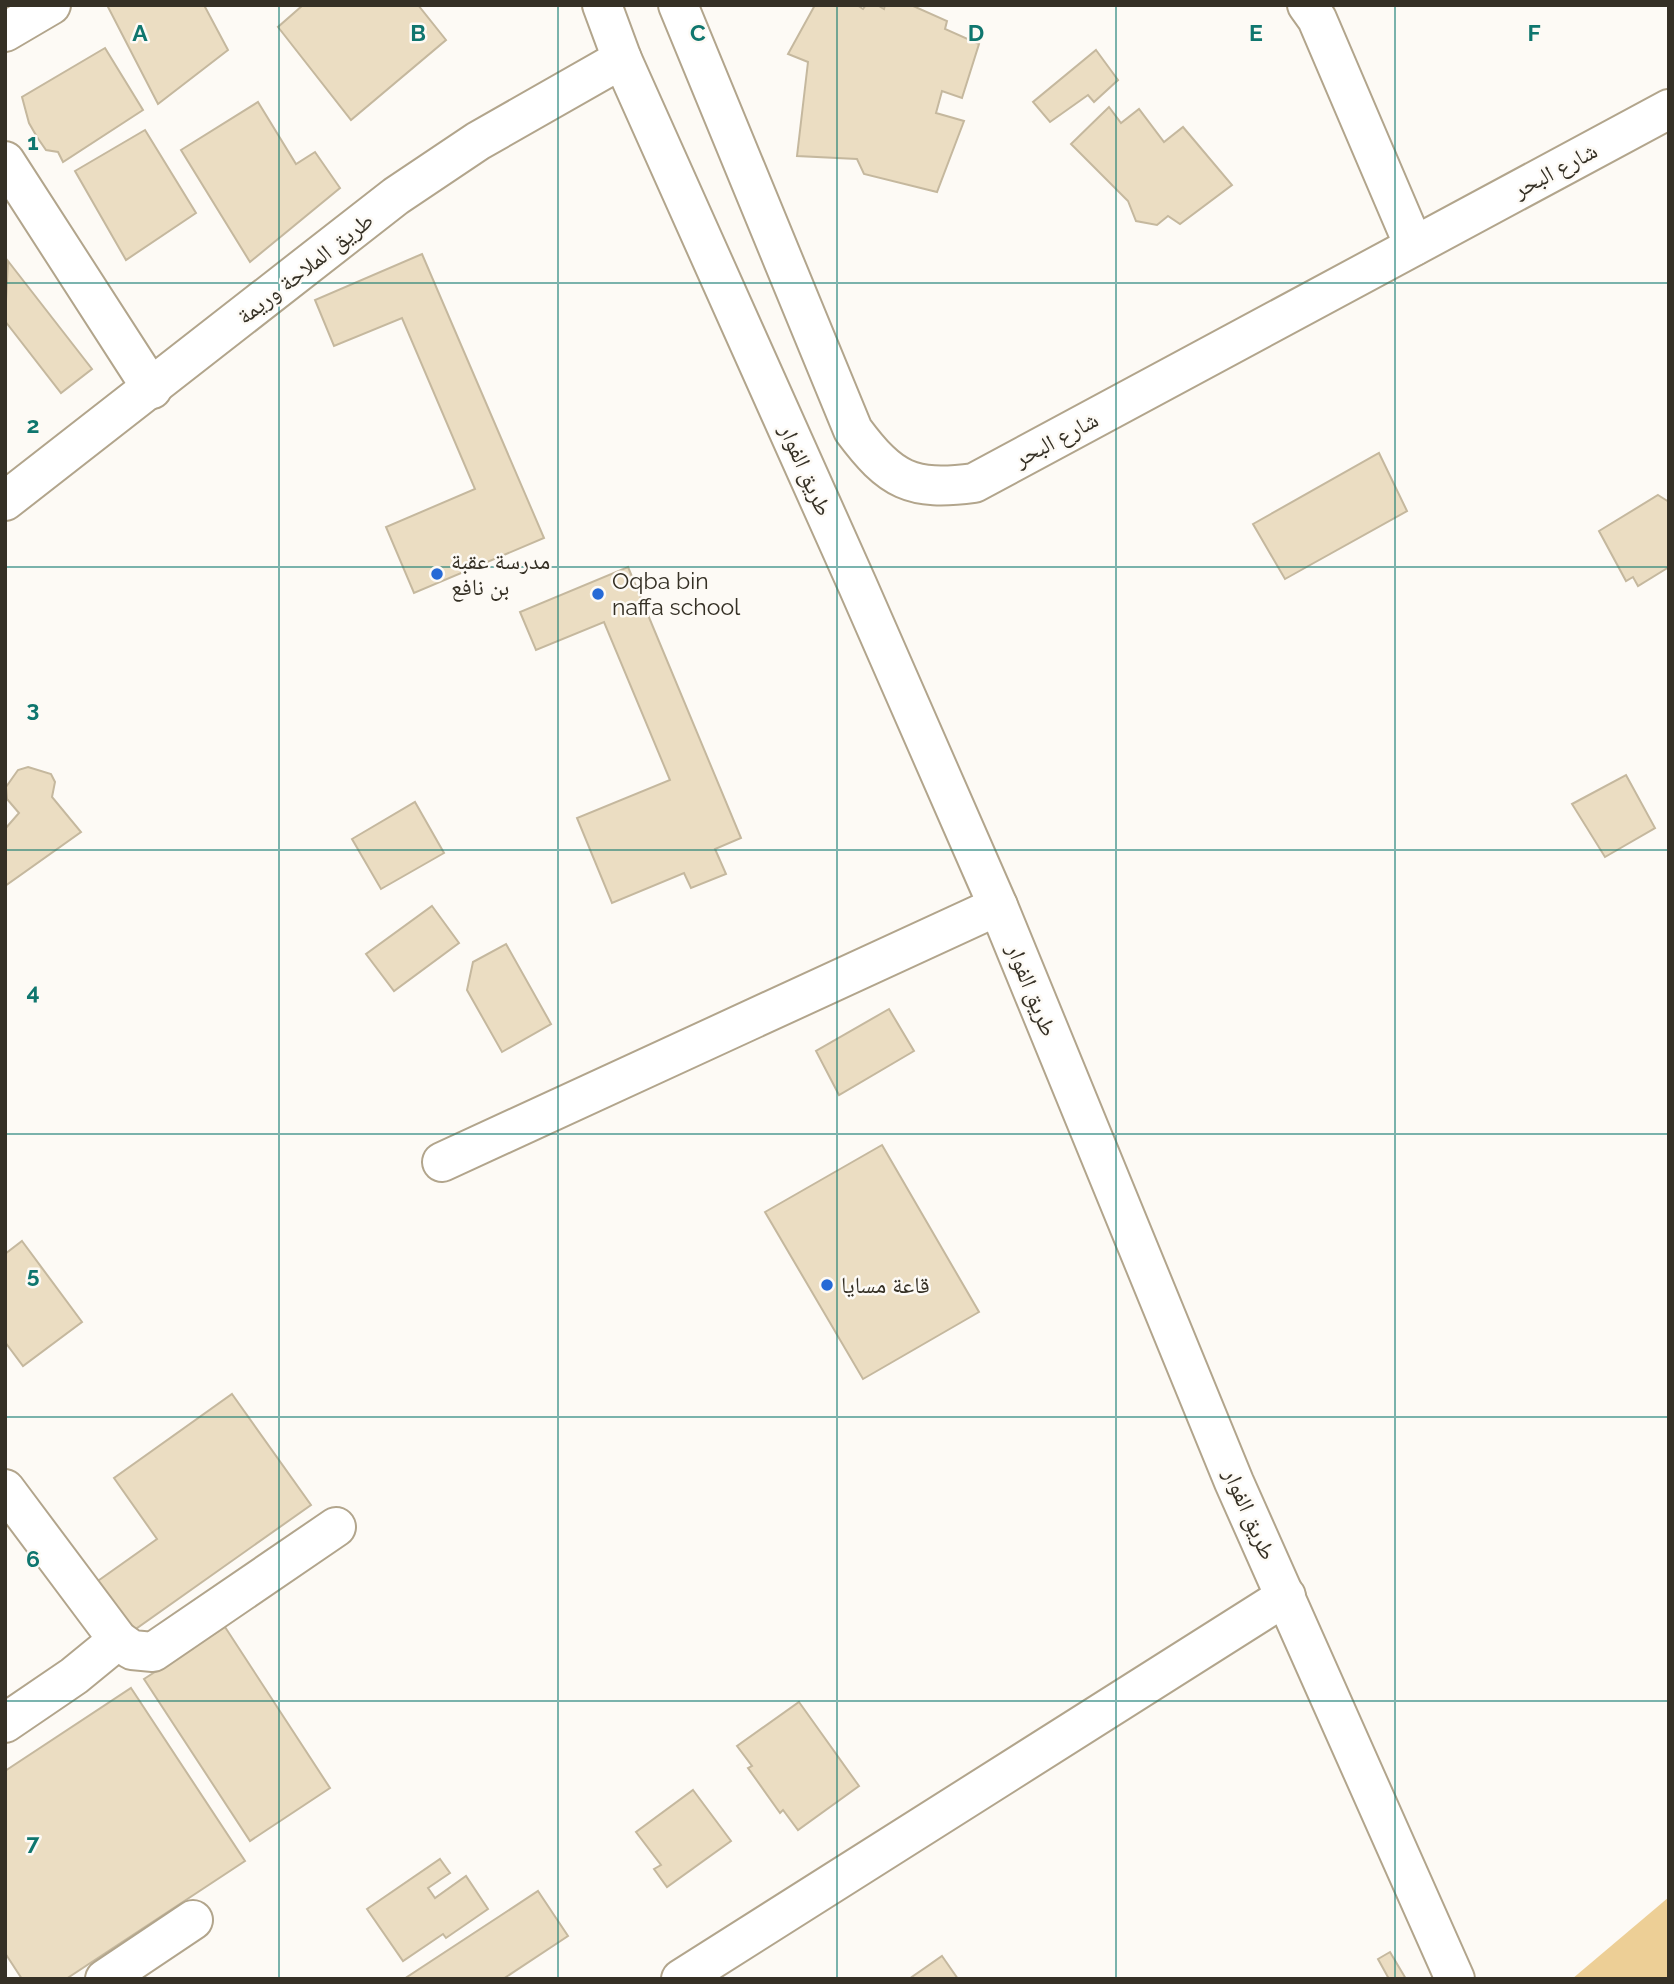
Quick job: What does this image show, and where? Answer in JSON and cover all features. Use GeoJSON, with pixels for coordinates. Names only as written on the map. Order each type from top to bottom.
{"type":"FeatureCollection","features":[{"type":"Feature","properties":{"kind":"street"},"geometry":{"type":"LineString","coordinates":[[5,32],[51,5]]}},
{"type":"Feature","properties":{"kind":"street","name":"طريق الفوار"},"geometry":{"type":"LineString","coordinates":[[602,5],[622,59],[858,584],[998,906],[1234,1482],[1455,1979]]}},
{"type":"Feature","properties":{"kind":"street","name":"شارع البحر"},"geometry":{"type":"LineString","coordinates":[[678,5],[853,430],[875,460],[904,480],[937,488],[974,483],[1669,109]]}},
{"type":"Feature","properties":{"kind":"street"},"geometry":{"type":"LineString","coordinates":[[1307,5],[1317,19],[1414,246]]}},
{"type":"Feature","properties":{"kind":"street","name":"طريق الملاحة وريمة"},"geometry":{"type":"LineString","coordinates":[[5,501],[152,389],[396,196],[478,141],[622,59]]}},
{"type":"Feature","properties":{"kind":"street"},"geometry":{"type":"LineString","coordinates":[[5,161],[152,389]]}},
{"type":"Feature","properties":{"kind":"street"},"geometry":{"type":"LineString","coordinates":[[442,1162],[998,906]]}},
{"type":"Feature","properties":{"kind":"street"},"geometry":{"type":"LineString","coordinates":[[5,1489],[118,1640],[132,1650],[153,1652],[336,1528]]}},
{"type":"Feature","properties":{"kind":"street"},"geometry":{"type":"LineString","coordinates":[[681,1979],[1286,1596]]}},
{"type":"Feature","properties":{"kind":"street"},"geometry":{"type":"LineString","coordinates":[[5,1723],[74,1676],[118,1640]]}},
{"type":"Feature","properties":{"kind":"street"},"geometry":{"type":"LineString","coordinates":[[105,1979],[193,1920]]}},
{"type":"Feature","properties":{"kind":"shaded area"},"geometry":{"type":"Polygon","coordinates":[[[1669,1897],[1669,1979],[1572,1979],[1669,1897]]]}},
{"type":"Feature","properties":{"kind":"building"},"geometry":{"type":"Polygon","coordinates":[[[107,5],[204,5],[228,50],[158,104],[107,5]]]}},
{"type":"Feature","properties":{"kind":"building"},"geometry":{"type":"Polygon","coordinates":[[[303,5],[418,5],[446,40],[351,120],[278,27],[303,5]]]}},
{"type":"Feature","properties":{"kind":"building"},"geometry":{"type":"Polygon","coordinates":[[[815,5],[857,5],[863,9],[866,5],[877,5],[884,9],[885,5],[911,5],[947,21],[945,29],[979,44],[962,98],[942,91],[936,113],[964,121],[937,192],[864,174],[857,159],[797,156],[808,62],[788,54],[815,5]]]}},
{"type":"Feature","properties":{"kind":"building"},"geometry":{"type":"Polygon","coordinates":[[[105,48],[143,110],[63,162],[58,152],[46,150],[37,137],[29,123],[22,97],[105,48]]]}},
{"type":"Feature","properties":{"kind":"building"},"geometry":{"type":"Polygon","coordinates":[[[1096,50],[1118,80],[1094,102],[1088,95],[1050,122],[1033,102],[1096,50]]]}},
{"type":"Feature","properties":{"kind":"building"},"geometry":{"type":"Polygon","coordinates":[[[258,102],[296,164],[315,152],[340,188],[250,262],[181,150],[258,102]]]}},
{"type":"Feature","properties":{"kind":"building"},"geometry":{"type":"Polygon","coordinates":[[[1109,107],[1121,123],[1139,109],[1164,142],[1183,127],[1232,185],[1180,224],[1168,216],[1157,225],[1136,221],[1128,201],[1071,144],[1109,107]]]}},
{"type":"Feature","properties":{"kind":"building"},"geometry":{"type":"Polygon","coordinates":[[[145,130],[196,213],[126,260],[75,171],[145,130]]]}},
{"type":"Feature","properties":{"kind":"building","name":"مدرسة عقبة بن نافع"},"geometry":{"type":"Polygon","coordinates":[[[422,254],[544,538],[414,593],[386,527],[475,489],[402,318],[334,346],[315,300],[422,254]]]}},
{"type":"Feature","properties":{"kind":"building"},"geometry":{"type":"Polygon","coordinates":[[[8,261],[92,369],[61,393],[5,321],[8,261]]]}},
{"type":"Feature","properties":{"kind":"building"},"geometry":{"type":"Polygon","coordinates":[[[1379,453],[1407,511],[1285,579],[1253,524],[1379,453]]]}},
{"type":"Feature","properties":{"kind":"building"},"geometry":{"type":"Polygon","coordinates":[[[1658,495],[1669,502],[1669,567],[1638,586],[1633,577],[1626,581],[1599,531],[1658,495]]]}},
{"type":"Feature","properties":{"kind":"building","name":"مدرسة عقبة بن نافع"},"geometry":{"type":"Polygon","coordinates":[[[628,567],[741,838],[715,849],[726,874],[691,888],[684,873],[612,903],[577,818],[670,780],[604,622],[536,650],[520,612],[628,567]]]}},
{"type":"Feature","properties":{"kind":"building"},"geometry":{"type":"Polygon","coordinates":[[[28,767],[51,774],[55,782],[52,797],[81,832],[5,886],[5,829],[19,813],[7,799],[6,787],[18,770],[28,767]]]}},
{"type":"Feature","properties":{"kind":"building"},"geometry":{"type":"Polygon","coordinates":[[[1626,775],[1655,828],[1605,857],[1572,804],[1626,775]]]}},
{"type":"Feature","properties":{"kind":"building"},"geometry":{"type":"Polygon","coordinates":[[[415,802],[444,853],[381,889],[352,839],[415,802]]]}},
{"type":"Feature","properties":{"kind":"building"},"geometry":{"type":"Polygon","coordinates":[[[432,906],[459,943],[394,991],[366,954],[432,906]]]}},
{"type":"Feature","properties":{"kind":"building"},"geometry":{"type":"Polygon","coordinates":[[[506,944],[551,1024],[502,1052],[467,990],[473,962],[506,944]]]}},
{"type":"Feature","properties":{"kind":"building"},"geometry":{"type":"Polygon","coordinates":[[[889,1009],[914,1051],[839,1095],[816,1051],[889,1009]]]}},
{"type":"Feature","properties":{"kind":"building"},"geometry":{"type":"Polygon","coordinates":[[[882,1145],[979,1312],[863,1379],[765,1212],[882,1145]]]}},
{"type":"Feature","properties":{"kind":"building"},"geometry":{"type":"Polygon","coordinates":[[[22,1241],[82,1322],[23,1366],[5,1342],[5,1254],[22,1241]]]}},
{"type":"Feature","properties":{"kind":"building"},"geometry":{"type":"Polygon","coordinates":[[[232,1394],[311,1505],[130,1633],[95,1583],[157,1539],[114,1478],[232,1394]]]}},
{"type":"Feature","properties":{"kind":"building"},"geometry":{"type":"Polygon","coordinates":[[[225,1627],[330,1788],[250,1841],[144,1679],[225,1627]]]}},
{"type":"Feature","properties":{"kind":"building"},"geometry":{"type":"Polygon","coordinates":[[[131,1688],[245,1861],[66,1979],[22,1979],[5,1953],[5,1771],[131,1688]]]}},
{"type":"Feature","properties":{"kind":"building"},"geometry":{"type":"Polygon","coordinates":[[[799,1702],[859,1786],[798,1830],[783,1810],[780,1813],[748,1768],[752,1766],[737,1746],[799,1702]]]}},
{"type":"Feature","properties":{"kind":"building"},"geometry":{"type":"Polygon","coordinates":[[[693,1790],[731,1841],[667,1887],[654,1869],[661,1865],[636,1832],[693,1790]]]}},
{"type":"Feature","properties":{"kind":"building"},"geometry":{"type":"Polygon","coordinates":[[[440,1859],[450,1873],[428,1888],[435,1898],[466,1876],[488,1909],[446,1938],[443,1934],[403,1961],[367,1909],[440,1859]]]}},
{"type":"Feature","properties":{"kind":"building"},"geometry":{"type":"Polygon","coordinates":[[[538,1891],[568,1936],[503,1979],[404,1979],[538,1891]]]}},
{"type":"Feature","properties":{"kind":"building"},"geometry":{"type":"Polygon","coordinates":[[[1390,1952],[1406,1979],[1389,1979],[1378,1959],[1390,1952]]]}},
{"type":"Feature","properties":{"kind":"building"},"geometry":{"type":"Polygon","coordinates":[[[942,1956],[958,1979],[909,1979],[942,1956]]]}},
{"type":"Feature","properties":{"kind":"place","name":"مدرسة عقبة بن نافع"},"geometry":{"type":"Point","coordinates":[437,574]}},
{"type":"Feature","properties":{"kind":"place","name":"Oqba bin naffa school"},"geometry":{"type":"Point","coordinates":[598,594]}},
{"type":"Feature","properties":{"kind":"place","name":"قاعة مسايا"},"geometry":{"type":"Point","coordinates":[827,1285]}}]}
